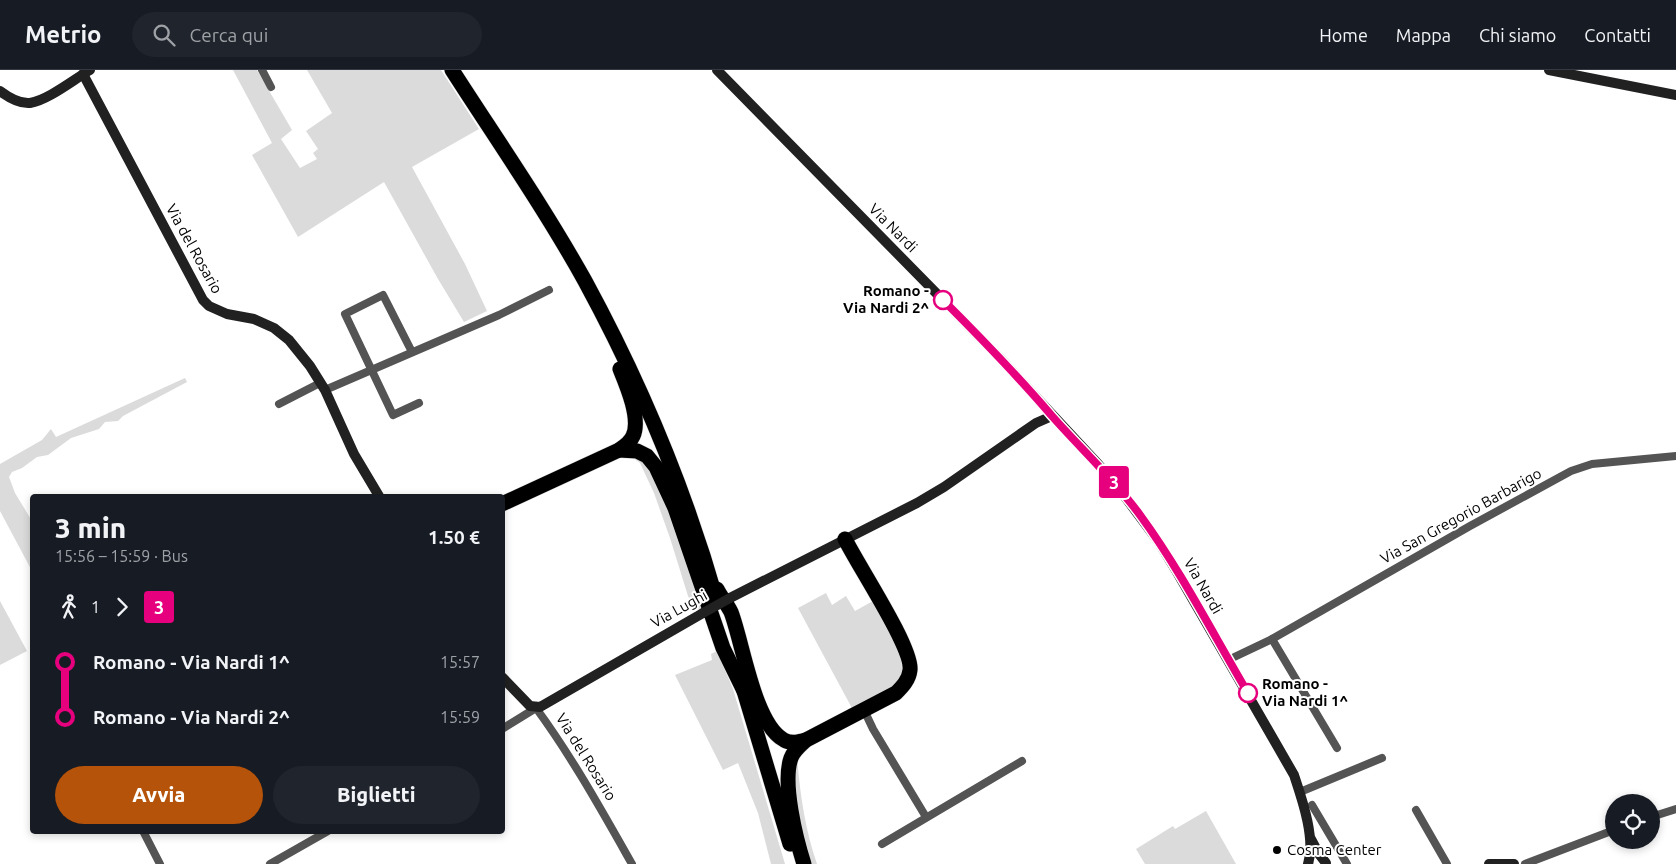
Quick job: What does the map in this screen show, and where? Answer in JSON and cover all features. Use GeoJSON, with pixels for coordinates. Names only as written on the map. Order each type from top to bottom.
{"type":"FeatureCollection","features":[{"type":"Feature","properties":{"kind":"highway"},"geometry":{"type":"LineString","coordinates":[[452,70],[562,242],[627,363],[664,445],[689,511],[710,577],[722,604],[744,691],[796,864]]}},
{"type":"Feature","properties":{"kind":"highway"},"geometry":{"type":"LineString","coordinates":[[505,503],[619,450],[630,443],[634,435],[634,412],[605,320]]}},
{"type":"Feature","properties":{"kind":"highway"},"geometry":{"type":"LineString","coordinates":[[619,450],[637,451],[647,456],[656,467],[675,508],[723,648],[744,691]]}},
{"type":"Feature","properties":{"kind":"highway"},"geometry":{"type":"LineString","coordinates":[[710,577],[730,612],[758,701],[768,723],[779,737],[785,741],[794,743],[806,740],[896,693],[905,684],[910,670],[908,655],[897,631],[845,539]]}},
{"type":"Feature","properties":{"kind":"highway"},"geometry":{"type":"LineString","coordinates":[[804,864],[790,798],[789,771],[791,759],[796,750],[806,740]]}},
{"type":"Feature","properties":{"kind":"street"},"geometry":{"type":"LineString","coordinates":[[262,70],[271,87]]}},
{"type":"Feature","properties":{"kind":"street","name":"Via Nardi"},"geometry":{"type":"LineString","coordinates":[[717,70],[963,320],[1098,464],[1138,513],[1177,572],[1290,768],[1300,792],[1309,831],[1319,854],[1328,864]]}},
{"type":"Feature","properties":{"kind":"street"},"geometry":{"type":"LineString","coordinates":[[1549,70],[1676,95]]}},
{"type":"Feature","properties":{"kind":"street"},"geometry":{"type":"LineString","coordinates":[[0,91],[18,101],[30,102],[46,97],[86,72]]}},
{"type":"Feature","properties":{"kind":"street","name":"Via del Rosario"},"geometry":{"type":"LineString","coordinates":[[86,72],[203,300],[209,306],[227,314],[254,319],[274,328],[289,340],[323,386],[354,454],[378,494]]}},
{"type":"Feature","properties":{"kind":"street"},"geometry":{"type":"LineString","coordinates":[[279,404],[372,369],[499,315],[549,290]]}},
{"type":"Feature","properties":{"kind":"street"},"geometry":{"type":"LineString","coordinates":[[412,352],[383,295],[345,314],[393,415],[419,403]]}},
{"type":"Feature","properties":{"kind":"street","name":"Via Lughi"},"geometry":{"type":"LineString","coordinates":[[505,727],[703,613],[944,487],[1049,412]]}},
{"type":"Feature","properties":{"kind":"street","name":"Via San Gregorio Barbarigo"},"geometry":{"type":"LineString","coordinates":[[1228,660],[1272,640],[1470,526],[1571,471],[1592,464],[1676,456]]}},
{"type":"Feature","properties":{"kind":"street"},"geometry":{"type":"LineString","coordinates":[[1272,640],[1337,748]]}},
{"type":"Feature","properties":{"kind":"street","name":"Via del Rosario"},"geometry":{"type":"LineString","coordinates":[[505,680],[530,706],[536,708],[556,736],[595,798],[632,864]]}},
{"type":"Feature","properties":{"kind":"street"},"geometry":{"type":"LineString","coordinates":[[864,710],[873,729],[926,817]]}},
{"type":"Feature","properties":{"kind":"street"},"geometry":{"type":"LineString","coordinates":[[1300,792],[1382,758]]}},
{"type":"Feature","properties":{"kind":"street"},"geometry":{"type":"LineString","coordinates":[[882,844],[1022,761]]}},
{"type":"Feature","properties":{"kind":"street"},"geometry":{"type":"LineString","coordinates":[[1312,805],[1347,864]]}},
{"type":"Feature","properties":{"kind":"street"},"geometry":{"type":"LineString","coordinates":[[1660,814],[1676,809]]}},
{"type":"Feature","properties":{"kind":"street"},"geometry":{"type":"LineString","coordinates":[[1416,810],[1447,864]]}},
{"type":"Feature","properties":{"kind":"street"},"geometry":{"type":"LineString","coordinates":[[1309,831],[1323,823]]}},
{"type":"Feature","properties":{"kind":"street","name":"Via Nardi"},"geometry":{"type":"LineString","coordinates":[[1308,864],[1309,831]]}},
{"type":"Feature","properties":{"kind":"street"},"geometry":{"type":"LineString","coordinates":[[1525,864],[1605,833]]}},
{"type":"Feature","properties":{"kind":"street"},"geometry":{"type":"LineString","coordinates":[[145,834],[160,864]]}},
{"type":"Feature","properties":{"kind":"street"},"geometry":{"type":"LineString","coordinates":[[270,864],[323,834]]}},
{"type":"Feature","properties":{"kind":"street"},"geometry":{"type":"LineString","coordinates":[[1314,864],[1328,864]]}},
{"type":"Feature","properties":{"kind":"street"},"geometry":{"type":"LineString","coordinates":[[1489,864],[1514,864]]}},
{"type":"Feature","properties":{"kind":"shaded area"},"geometry":{"type":"Polygon","coordinates":[[[233,70],[257,70],[292,130],[281,139],[300,168],[317,159],[313,153],[318,149],[306,131],[332,113],[307,70],[441,70],[479,129],[412,167],[465,264],[487,311],[464,322],[384,182],[298,237],[252,155],[272,143],[233,70]]]}},
{"type":"Feature","properties":{"kind":"shaded area"},"geometry":{"type":"Polygon","coordinates":[[[185,378],[187,382],[123,416],[118,421],[105,422],[99,429],[71,438],[48,455],[37,457],[22,468],[12,472],[9,477],[15,493],[30,518],[30,567],[0,511],[0,464],[42,440],[51,429],[56,437],[185,378]]]}},
{"type":"Feature","properties":{"kind":"shaded area"},"geometry":{"type":"Polygon","coordinates":[[[635,452],[660,484],[704,607],[696,611],[688,596],[654,493],[640,463],[632,457],[635,452]]]}},
{"type":"Feature","properties":{"kind":"shaded area"},"geometry":{"type":"Polygon","coordinates":[[[826,593],[832,605],[846,596],[855,611],[873,601],[901,656],[902,670],[899,680],[890,689],[853,710],[798,608],[826,593]]]}},
{"type":"Feature","properties":{"kind":"shaded area"},"geometry":{"type":"Polygon","coordinates":[[[0,601],[27,651],[0,665],[0,601]]]}},
{"type":"Feature","properties":{"kind":"shaded area"},"geometry":{"type":"Polygon","coordinates":[[[717,651],[733,689],[785,864],[771,864],[758,813],[738,763],[723,770],[675,675],[712,660],[711,654],[717,651]]]}},
{"type":"Feature","properties":{"kind":"shaded area"},"geometry":{"type":"Polygon","coordinates":[[[797,757],[809,838],[817,864],[806,864],[791,794],[797,757]]]}},
{"type":"Feature","properties":{"kind":"shaded area"},"geometry":{"type":"Polygon","coordinates":[[[1206,811],[1236,864],[1145,864],[1136,849],[1173,826],[1175,829],[1206,811]]]}},
{"type":"Feature","properties":{"kind":"bus line","name":"3"},"geometry":{"type":"LineString","coordinates":[[943,300],[1098,464],[1138,513],[1177,572],[1248,693]]}},
{"type":"Feature","properties":{"kind":"place","name":"Romano - Via Nardi 2^"},"geometry":{"type":"Point","coordinates":[943,300]}},
{"type":"Feature","properties":{"kind":"place","name":"Romano - Via Nardi 1^"},"geometry":{"type":"Point","coordinates":[1248,693]}},
{"type":"Feature","properties":{"kind":"place","name":"Cosma Center"},"geometry":{"type":"Point","coordinates":[1277,850]}}]}
